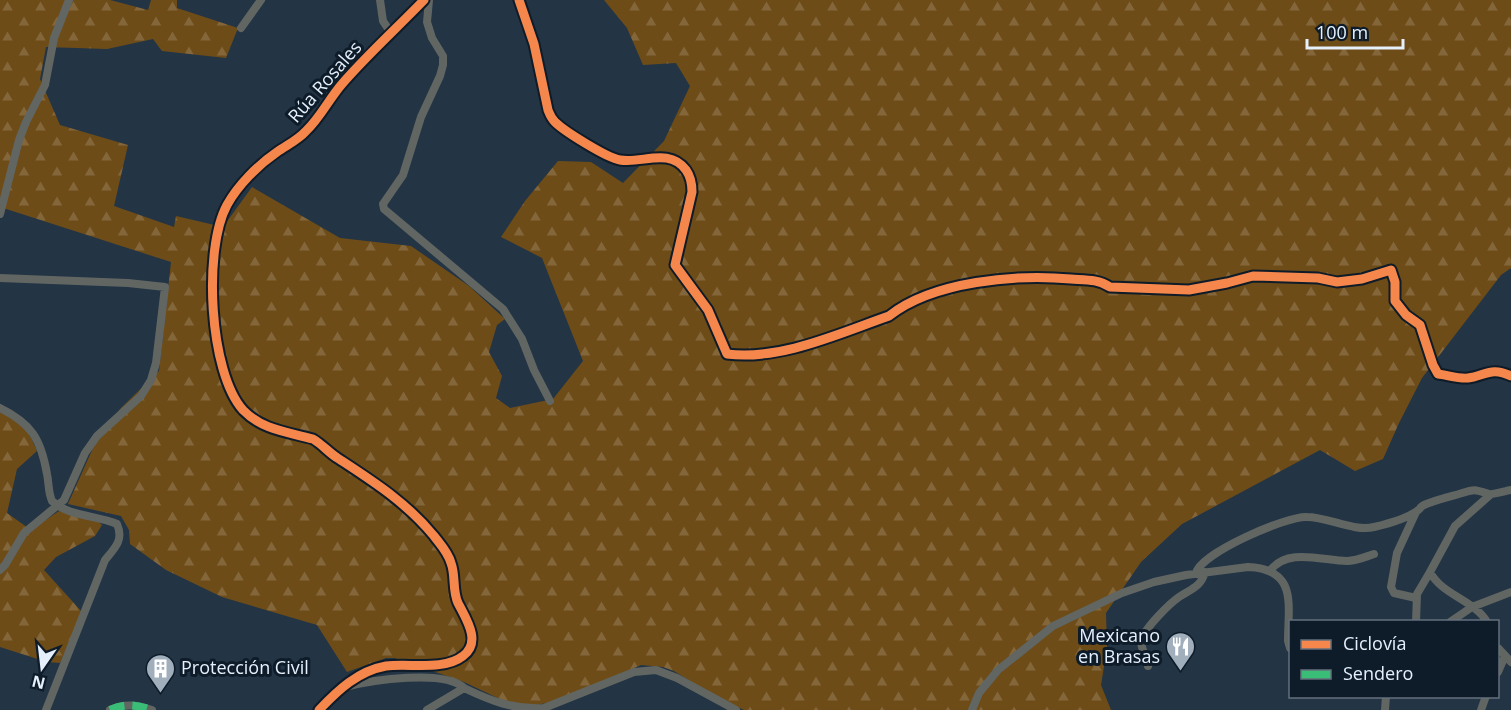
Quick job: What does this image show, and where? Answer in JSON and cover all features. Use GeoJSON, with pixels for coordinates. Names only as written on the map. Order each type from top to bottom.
{"type":"FeatureCollection","features":[{"type":"Feature","properties":{"kind":"street"},"geometry":{"type":"LineString","coordinates":[[0,214],[20,140],[26,122],[45,84],[54,38],[69,0]]}},
{"type":"Feature","properties":{"kind":"street"},"geometry":{"type":"LineString","coordinates":[[241,28],[261,0]]}},
{"type":"Feature","properties":{"kind":"street"},"geometry":{"type":"LineString","coordinates":[[380,0],[383,21],[391,33]]}},
{"type":"Feature","properties":{"kind":"street","name":"Rúa Rosales"},"geometry":{"type":"LineString","coordinates":[[319,710],[361,674],[386,666],[454,662],[468,650],[472,639],[471,632],[456,598],[452,563],[446,551],[420,519],[395,496],[337,458],[319,443],[268,428],[244,412],[234,399],[225,380],[219,354],[213,303],[213,267],[217,231],[221,216],[237,190],[258,168],[305,133],[343,83],[424,0]]}},
{"type":"Feature","properties":{"kind":"street"},"geometry":{"type":"LineString","coordinates":[[429,0],[428,22],[432,38],[441,50],[443,64],[440,76],[421,117],[403,175],[383,204],[384,209],[503,309],[522,339],[534,370],[550,401]]}},
{"type":"Feature","properties":{"kind":"street"},"geometry":{"type":"LineString","coordinates":[[519,0],[534,44],[552,119],[586,142],[619,160],[668,157],[677,161],[684,167],[692,183]]}},
{"type":"Feature","properties":{"kind":"street"},"geometry":{"type":"LineString","coordinates":[[0,278],[128,283],[165,287],[156,363],[151,380],[141,396],[97,436],[85,453],[64,500],[24,533],[0,570]]}},
{"type":"Feature","properties":{"kind":"street"},"geometry":{"type":"LineString","coordinates":[[0,408],[16,416],[31,429],[42,453],[49,495],[58,507],[109,520],[117,524],[120,532],[118,544],[105,560],[46,710]]}},
{"type":"Feature","properties":{"kind":"street"},"geometry":{"type":"LineString","coordinates":[[1196,573],[1197,568],[1204,562],[1255,532],[1299,518],[1312,517],[1367,528],[1384,524],[1416,512],[1426,505],[1473,490],[1480,489],[1490,495]]}},
{"type":"Feature","properties":{"kind":"street"},"geometry":{"type":"LineString","coordinates":[[1416,620],[1416,598],[1455,526],[1490,495],[1511,490]]}},
{"type":"Feature","properties":{"kind":"street"},"geometry":{"type":"LineString","coordinates":[[1416,512],[1397,553],[1391,587],[1394,593],[1416,598]]}},
{"type":"Feature","properties":{"kind":"street"},"geometry":{"type":"LineString","coordinates":[[1270,571],[1279,563],[1303,557],[1350,561],[1374,554]]}},
{"type":"Feature","properties":{"kind":"street"},"geometry":{"type":"LineString","coordinates":[[972,710],[979,693],[998,670],[1053,626],[1130,590],[1170,578],[1248,567],[1262,567],[1270,571],[1283,582],[1289,593],[1289,644]]}},
{"type":"Feature","properties":{"kind":"street"},"geometry":{"type":"LineString","coordinates":[[1148,666],[1148,659],[1142,644],[1143,636],[1167,608],[1200,584],[1205,572]]}},
{"type":"Feature","properties":{"kind":"street"},"geometry":{"type":"LineString","coordinates":[[1430,572],[1443,587],[1486,620]]}},
{"type":"Feature","properties":{"kind":"street"},"geometry":{"type":"LineString","coordinates":[[1452,620],[1472,607],[1511,592]]}},
{"type":"Feature","properties":{"kind":"street"},"geometry":{"type":"LineString","coordinates":[[342,688],[364,682],[416,677],[442,679],[460,684],[501,706],[532,710],[544,708],[634,672],[656,670],[677,678],[736,710]]}},
{"type":"Feature","properties":{"kind":"street"},"geometry":{"type":"LineString","coordinates":[[427,710],[464,688]]}},
{"type":"Feature","properties":{"kind":"street"},"geometry":{"type":"LineString","coordinates":[[110,710],[122,705],[135,705],[152,710]]}},
{"type":"Feature","properties":{"kind":"green space"},"geometry":{"type":"Polygon","coordinates":[[[0,0],[110,0],[148,10],[151,0],[177,0],[177,8],[238,28],[226,58],[162,51],[153,39],[107,49],[46,47],[40,79],[60,125],[128,145],[114,206],[174,227],[176,216],[223,227],[252,187],[340,238],[411,246],[469,286],[505,319],[497,325],[489,352],[502,376],[496,398],[510,408],[553,399],[583,361],[542,258],[501,237],[525,201],[558,161],[591,162],[623,183],[664,141],[690,86],[676,63],[643,65],[627,28],[604,0],[1511,0],[1511,268],[1501,275],[1422,378],[1383,459],[1355,471],[1320,450],[1182,524],[1141,562],[1106,613],[1107,648],[1101,685],[1111,710],[744,710],[714,696],[674,671],[663,667],[641,665],[558,701],[530,706],[502,700],[464,682],[395,658],[386,658],[347,672],[317,625],[222,597],[166,570],[130,544],[129,530],[121,516],[68,504],[93,448],[120,409],[159,371],[171,262],[0,207],[0,0]]]}},
{"type":"Feature","properties":{"kind":"green space"},"geometry":{"type":"Polygon","coordinates":[[[0,412],[23,427],[31,437],[37,451],[17,469],[7,513],[31,530],[59,511],[97,520],[102,525],[95,536],[56,557],[44,570],[82,612],[60,663],[47,662],[0,647],[0,412]]]}},
{"type":"Feature","properties":{"kind":"marked path"},"geometry":{"type":"LineString","coordinates":[[110,710],[121,706],[152,710]]}},
{"type":"Feature","properties":{"kind":"cycle path"},"geometry":{"type":"LineString","coordinates":[[319,710],[349,682],[366,672],[386,666],[436,665],[455,661],[469,650],[471,630],[456,598],[448,555],[413,513],[313,439],[267,426],[250,417],[243,410],[232,392],[223,368],[217,340],[213,310],[215,250],[219,225],[227,205],[243,183],[270,157],[303,134],[352,73],[424,0]]}},
{"type":"Feature","properties":{"kind":"cycle path"},"geometry":{"type":"LineString","coordinates":[[519,0],[534,44],[548,110],[555,122],[586,144],[614,158],[628,161],[672,159],[688,173],[692,192],[675,265],[708,310],[727,354],[768,353],[810,344],[889,316],[907,304],[928,295],[976,282],[1049,278],[1091,280],[1110,287],[1189,290],[1253,276],[1318,278],[1337,282],[1362,279],[1391,270],[1395,282],[1395,301],[1406,315],[1420,325],[1438,374],[1464,378],[1498,372],[1511,376]]}},
{"type":"Feature","properties":{"kind":"place","name":"Mexicano en Brasas"},"geometry":{"type":"Point","coordinates":[1181,672]}},
{"type":"Feature","properties":{"kind":"place","name":"Protección Civil"},"geometry":{"type":"Point","coordinates":[160,694]}}]}
